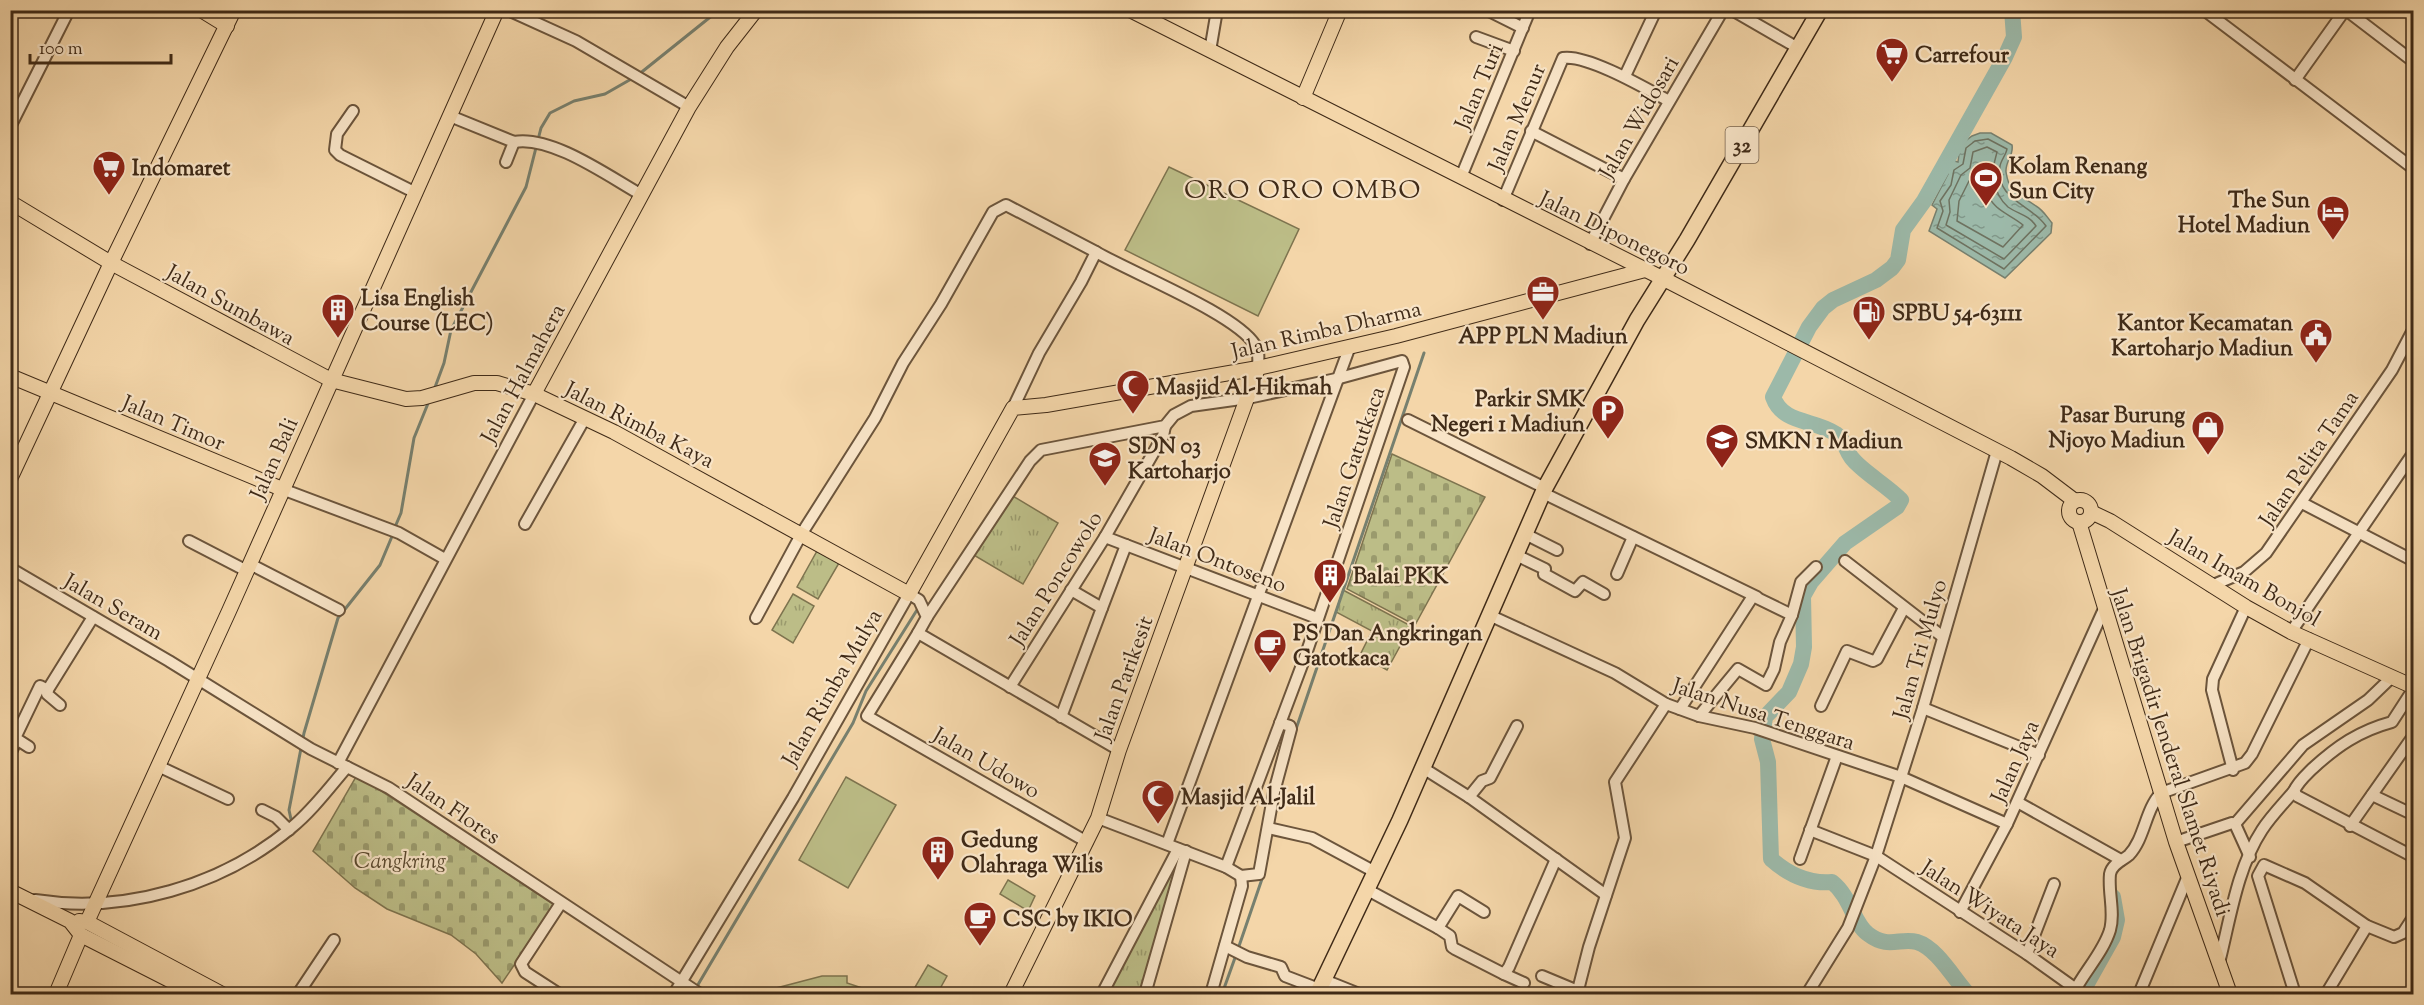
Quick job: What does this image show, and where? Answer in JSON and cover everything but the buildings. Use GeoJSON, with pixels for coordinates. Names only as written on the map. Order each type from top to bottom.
{"type":"FeatureCollection","features":[{"type":"Feature","properties":{"kind":"highway","name":"32"},"geometry":{"type":"LineString","coordinates":[[1320,988],[1423,768],[1544,491],[1662,278],[1820,10]]}},
{"type":"Feature","properties":{"kind":"main road"},"geometry":{"type":"LineString","coordinates":[[201,10],[227,26]]}},
{"type":"Feature","properties":{"kind":"main road"},"geometry":{"type":"LineString","coordinates":[[10,479],[111,263],[234,10]]}},
{"type":"Feature","properties":{"kind":"main road","name":"Jalan Bali"},"geometry":{"type":"LineString","coordinates":[[56,994],[497,10]]}},
{"type":"Feature","properties":{"kind":"main road","name":"Jalan Diponegoro"},"geometry":{"type":"LineString","coordinates":[[1130,10],[1590,244],[1662,278],[1997,451],[2042,476],[2074,501]]}},
{"type":"Feature","properties":{"kind":"main road"},"geometry":{"type":"LineString","coordinates":[[1303,98],[1340,10]]}},
{"type":"Feature","properties":{"kind":"main road","name":"Jalan Halmahera"},"geometry":{"type":"LineString","coordinates":[[534,394],[689,106],[751,13]]}},
{"type":"Feature","properties":{"kind":"main road","name":"Jalan Sumbawa"},"geometry":{"type":"LineString","coordinates":[[10,202],[111,263],[331,380]]}},
{"type":"Feature","properties":{"kind":"main road","name":"Jalan Rimba Dharma"},"geometry":{"type":"LineString","coordinates":[[1013,408],[1046,405],[1258,368],[1645,270]]}},
{"type":"Feature","properties":{"kind":"main road","name":"Jalan Parikesit"},"geometry":{"type":"LineString","coordinates":[[1011,994],[1098,818],[1119,750],[1258,368]]}},
{"type":"Feature","properties":{"kind":"main road","name":"Jalan Timor"},"geometry":{"type":"LineString","coordinates":[[10,376],[282,489]]}},
{"type":"Feature","properties":{"kind":"main road","name":"Jalan Rimba Kaya"},"geometry":{"type":"LineString","coordinates":[[331,380],[384,396],[406,399],[422,398],[449,388],[474,383],[497,383],[534,394],[585,418],[802,533],[909,594]]}},
{"type":"Feature","properties":{"kind":"main road","name":"Jalan Rimba Mulya"},"geometry":{"type":"LineString","coordinates":[[909,594],[1013,408]]}},
{"type":"Feature","properties":{"kind":"main road"},"geometry":{"type":"LineString","coordinates":[[2074,501],[2086,501],[2091,512],[2086,520],[2079,522],[2070,515],[2069,507],[2074,501]]}},
{"type":"Feature","properties":{"kind":"main road","name":"Jalan Imam Bonjol"},"geometry":{"type":"LineString","coordinates":[[2091,512],[2291,632],[2414,688]]}},
{"type":"Feature","properties":{"kind":"main road","name":"Jalan Brigadir Jenderal Slamet Riyadi"},"geometry":{"type":"LineString","coordinates":[[2079,522],[2176,842],[2230,994]]}},
{"type":"Feature","properties":{"kind":"main road"},"geometry":{"type":"LineString","coordinates":[[10,891],[222,994]]}},
{"type":"Feature","properties":{"kind":"main road"},"geometry":{"type":"LineString","coordinates":[[84,928],[197,994]]}},
{"type":"Feature","properties":{"kind":"street"},"geometry":{"type":"LineString","coordinates":[[10,127],[69,10]]}},
{"type":"Feature","properties":{"kind":"street"},"geometry":{"type":"LineString","coordinates":[[508,10],[576,41],[689,106]]}},
{"type":"Feature","properties":{"kind":"street"},"geometry":{"type":"LineString","coordinates":[[1210,51],[1217,10]]}},
{"type":"Feature","properties":{"kind":"street"},"geometry":{"type":"LineString","coordinates":[[1487,10],[1523,28]]}},
{"type":"Feature","properties":{"kind":"street","name":"Jalan Turi"},"geometry":{"type":"LineString","coordinates":[[1461,177],[1530,10]]}},
{"type":"Feature","properties":{"kind":"street"},"geometry":{"type":"LineString","coordinates":[[1624,76],[1656,10]]}},
{"type":"Feature","properties":{"kind":"street","name":"Jalan Widosari"},"geometry":{"type":"LineString","coordinates":[[1590,244],[1624,179],[1723,10]]}},
{"type":"Feature","properties":{"kind":"street"},"geometry":{"type":"LineString","coordinates":[[1732,10],[1798,48]]}},
{"type":"Feature","properties":{"kind":"street"},"geometry":{"type":"LineString","coordinates":[[2204,10],[2414,169]]}},
{"type":"Feature","properties":{"kind":"street"},"geometry":{"type":"LineString","coordinates":[[2295,80],[2345,10],[2414,62]]}},
{"type":"Feature","properties":{"kind":"street"},"geometry":{"type":"LineString","coordinates":[[1476,37],[1514,51]]}},
{"type":"Feature","properties":{"kind":"street","name":"Jalan Menur"},"geometry":{"type":"LineString","coordinates":[[1503,200],[1563,58],[1588,63],[1624,76],[1669,101]]}},
{"type":"Feature","properties":{"kind":"street"},"geometry":{"type":"LineString","coordinates":[[353,111],[337,134],[335,150],[340,155],[416,193]]}},
{"type":"Feature","properties":{"kind":"street"},"geometry":{"type":"LineString","coordinates":[[450,116],[514,142],[538,143],[640,194]]}},
{"type":"Feature","properties":{"kind":"street"},"geometry":{"type":"LineString","coordinates":[[1531,131],[1624,179]]}},
{"type":"Feature","properties":{"kind":"street"},"geometry":{"type":"LineString","coordinates":[[506,162],[514,142]]}},
{"type":"Feature","properties":{"kind":"street"},"geometry":{"type":"LineString","coordinates":[[756,618],[802,533],[875,418],[903,363],[941,304],[993,212],[1006,205],[1016,208],[1234,325],[1255,345],[1258,352],[1258,368]]}},
{"type":"Feature","properties":{"kind":"street"},"geometry":{"type":"LineString","coordinates":[[1013,408],[1039,353],[1096,252]]}},
{"type":"Feature","properties":{"kind":"street","name":"Jalan Pelita Tama"},"geometry":{"type":"LineString","coordinates":[[2211,586],[2253,567],[2302,503],[2392,370],[2414,328]]}},
{"type":"Feature","properties":{"kind":"street"},"geometry":{"type":"LineString","coordinates":[[1167,844],[1350,346]]}},
{"type":"Feature","properties":{"kind":"street","name":"Jalan Gatutkaca"},"geometry":{"type":"LineString","coordinates":[[1226,867],[1280,723],[1404,363],[1400,360],[1336,379]]}},
{"type":"Feature","properties":{"kind":"street"},"geometry":{"type":"LineString","coordinates":[[1119,750],[918,633],[927,617],[1030,461],[1041,450],[1165,426],[1174,415],[1191,406],[1248,398],[1336,379]]}},
{"type":"Feature","properties":{"kind":"street","name":"Jalan Halmahera"},"geometry":{"type":"LineString","coordinates":[[25,898],[80,905],[150,897],[204,880],[254,854],[301,819],[342,765],[445,559],[534,394]]}},
{"type":"Feature","properties":{"kind":"street"},"geometry":{"type":"LineString","coordinates":[[525,524],[585,418]]}},
{"type":"Feature","properties":{"kind":"street"},"geometry":{"type":"LineString","coordinates":[[1408,420],[1633,537],[1792,615]]}},
{"type":"Feature","properties":{"kind":"street","name":"Jalan Poncowolo"},"geometry":{"type":"LineString","coordinates":[[1010,687],[1105,537],[1164,436],[1165,426]]}},
{"type":"Feature","properties":{"kind":"street","name":"Jalan Tri Mulyo"},"geometry":{"type":"LineString","coordinates":[[1807,994],[1851,920],[1876,856],[1923,708],[1997,451]]}},
{"type":"Feature","properties":{"kind":"street"},"geometry":{"type":"LineString","coordinates":[[2291,632],[2414,453]]}},
{"type":"Feature","properties":{"kind":"street"},"geometry":{"type":"LineString","coordinates":[[282,489],[395,532],[445,559]]}},
{"type":"Feature","properties":{"kind":"street"},"geometry":{"type":"LineString","coordinates":[[2302,503],[2414,561]]}},
{"type":"Feature","properties":{"kind":"street"},"geometry":{"type":"LineString","coordinates":[[1525,534],[1557,550]]}},
{"type":"Feature","properties":{"kind":"street","name":"Jalan Ontoseno"},"geometry":{"type":"LineString","coordinates":[[1105,537],[1317,618]]}},
{"type":"Feature","properties":{"kind":"street"},"geometry":{"type":"LineString","coordinates":[[1617,574],[1633,537]]}},
{"type":"Feature","properties":{"kind":"street"},"geometry":{"type":"LineString","coordinates":[[189,541],[339,610]]}},
{"type":"Feature","properties":{"kind":"street"},"geometry":{"type":"LineString","coordinates":[[1060,717],[1126,545]]}},
{"type":"Feature","properties":{"kind":"street"},"geometry":{"type":"LineString","coordinates":[[1516,555],[1545,569],[1544,574],[1575,591],[1584,582],[1604,594]]}},
{"type":"Feature","properties":{"kind":"street"},"geometry":{"type":"LineString","coordinates":[[1845,561],[1943,637]]}},
{"type":"Feature","properties":{"kind":"street"},"geometry":{"type":"LineString","coordinates":[[1699,716],[1738,669],[1766,685],[1774,669],[1780,642],[1792,615],[1801,582],[1816,567]]}},
{"type":"Feature","properties":{"kind":"street","name":"Jalan Seram"},"geometry":{"type":"LineString","coordinates":[[10,568],[198,679]]}},
{"type":"Feature","properties":{"kind":"street"},"geometry":{"type":"LineString","coordinates":[[1071,590],[1102,608]]}},
{"type":"Feature","properties":{"kind":"street"},"geometry":{"type":"LineString","coordinates":[[909,594],[919,600],[927,617]]}},
{"type":"Feature","properties":{"kind":"street","name":"Jalan Rimba Mulya"},"geometry":{"type":"LineString","coordinates":[[674,994],[793,798],[909,594]]}},
{"type":"Feature","properties":{"kind":"street"},"geometry":{"type":"LineString","coordinates":[[1680,709],[1721,642],[1753,596],[1757,597]]}},
{"type":"Feature","properties":{"kind":"street"},"geometry":{"type":"LineString","coordinates":[[2233,770],[2212,690],[2213,679],[2246,607]]}},
{"type":"Feature","properties":{"kind":"street"},"geometry":{"type":"LineString","coordinates":[[1821,706],[1847,651],[1873,661],[1877,659],[1904,608]]}},
{"type":"Feature","properties":{"kind":"street","name":"Jalan Jaya"},"geometry":{"type":"LineString","coordinates":[[1901,777],[2007,824],[2019,803],[2104,609]]}},
{"type":"Feature","properties":{"kind":"street","name":"Jalan Nusa Tenggara"},"geometry":{"type":"LineString","coordinates":[[1489,615],[1607,669],[1666,704],[1699,716],[1755,728],[1901,777]]}},
{"type":"Feature","properties":{"kind":"street"},"geometry":{"type":"LineString","coordinates":[[60,705],[47,694],[48,690],[93,617]]}},
{"type":"Feature","properties":{"kind":"street","name":"Jalan Udowo"},"geometry":{"type":"LineString","coordinates":[[918,633],[867,716],[1087,842]]}},
{"type":"Feature","properties":{"kind":"street"},"geometry":{"type":"LineString","coordinates":[[2077,992],[2109,933],[2112,913],[2109,894],[2110,871],[2129,855],[2150,814],[2152,802],[2161,793],[2233,770],[2245,763],[2252,754],[2309,639]]}},
{"type":"Feature","properties":{"kind":"street"},"geometry":{"type":"LineString","coordinates":[[2235,824],[2303,745],[2368,700],[2392,677]]}},
{"type":"Feature","properties":{"kind":"street","name":"Jalan Flores"},"geometry":{"type":"LineString","coordinates":[[198,679],[311,749],[389,788],[700,994]]}},
{"type":"Feature","properties":{"kind":"street"},"geometry":{"type":"LineString","coordinates":[[10,754],[16,741],[15,736],[40,686],[48,690]]}},
{"type":"Feature","properties":{"kind":"street"},"geometry":{"type":"LineString","coordinates":[[2219,963],[2250,857],[2262,830],[2300,781],[2349,738],[2367,729],[2392,722],[2414,688]]}},
{"type":"Feature","properties":{"kind":"street"},"geometry":{"type":"LineString","coordinates":[[1542,976],[1578,993],[1606,894],[1625,838],[1615,782],[1666,704]]}},
{"type":"Feature","properties":{"kind":"street"},"geometry":{"type":"LineString","coordinates":[[1923,708],[2039,755]]}},
{"type":"Feature","properties":{"kind":"street"},"geometry":{"type":"LineString","coordinates":[[1211,994],[1242,881],[1259,874],[1271,829],[1274,792],[1291,729],[1290,726],[1280,723]]}},
{"type":"Feature","properties":{"kind":"street"},"geometry":{"type":"LineString","coordinates":[[1469,797],[1482,781],[1490,778],[1517,726]]}},
{"type":"Feature","properties":{"kind":"street"},"geometry":{"type":"LineString","coordinates":[[2350,826],[2414,735]]}},
{"type":"Feature","properties":{"kind":"street"},"geometry":{"type":"LineString","coordinates":[[16,741],[30,747]]}},
{"type":"Feature","properties":{"kind":"street"},"geometry":{"type":"LineString","coordinates":[[1800,859],[1837,756]]}},
{"type":"Feature","properties":{"kind":"street"},"geometry":{"type":"LineString","coordinates":[[158,766],[228,799]]}},
{"type":"Feature","properties":{"kind":"street"},"geometry":{"type":"LineString","coordinates":[[1423,768],[1469,797],[1606,894]]}},
{"type":"Feature","properties":{"kind":"street"},"geometry":{"type":"LineString","coordinates":[[2294,790],[2297,796],[2350,826],[2414,857]]}},
{"type":"Feature","properties":{"kind":"street"},"geometry":{"type":"LineString","coordinates":[[2372,795],[2414,815]]}},
{"type":"Feature","properties":{"kind":"street"},"geometry":{"type":"LineString","coordinates":[[2019,803],[2121,860]]}},
{"type":"Feature","properties":{"kind":"street"},"geometry":{"type":"LineString","coordinates":[[262,810],[276,817],[290,829]]}},
{"type":"Feature","properties":{"kind":"street"},"geometry":{"type":"LineString","coordinates":[[1098,818],[1226,867],[1242,881]]}},
{"type":"Feature","properties":{"kind":"street"},"geometry":{"type":"LineString","coordinates":[[2176,842],[2230,822],[2235,824],[2250,857]]}},
{"type":"Feature","properties":{"kind":"street"},"geometry":{"type":"LineString","coordinates":[[1960,912],[2007,824]]}},
{"type":"Feature","properties":{"kind":"street"},"geometry":{"type":"LineString","coordinates":[[1271,829],[1312,838],[1375,872]]}},
{"type":"Feature","properties":{"kind":"street","name":"Jalan Wiyata Jaya"},"geometry":{"type":"LineString","coordinates":[[1810,830],[1876,856],[2027,954],[2077,992]]}},
{"type":"Feature","properties":{"kind":"street"},"geometry":{"type":"LineString","coordinates":[[1102,994],[1182,850]]}},
{"type":"Feature","properties":{"kind":"street"},"geometry":{"type":"LineString","coordinates":[[1145,994],[1182,850]]}},
{"type":"Feature","properties":{"kind":"street"},"geometry":{"type":"LineString","coordinates":[[1504,974],[1556,859]]}},
{"type":"Feature","properties":{"kind":"street"},"geometry":{"type":"LineString","coordinates":[[2295,994],[2258,876],[2261,867],[2268,864],[2305,883],[2367,926],[2394,937],[2403,933],[2414,916]]}},
{"type":"Feature","properties":{"kind":"street"},"geometry":{"type":"LineString","coordinates":[[2139,994],[2188,876]]}},
{"type":"Feature","properties":{"kind":"street"},"geometry":{"type":"LineString","coordinates":[[2027,954],[2054,884]]}},
{"type":"Feature","properties":{"kind":"street"},"geometry":{"type":"LineString","coordinates":[[1366,889],[1450,936],[1452,947],[1455,949],[1524,983]]}},
{"type":"Feature","properties":{"kind":"street"},"geometry":{"type":"LineString","coordinates":[[1438,928],[1458,896],[1484,912]]}},
{"type":"Feature","properties":{"kind":"street"},"geometry":{"type":"LineString","coordinates":[[559,994],[525,972],[521,964],[561,903]]}},
{"type":"Feature","properties":{"kind":"street"},"geometry":{"type":"LineString","coordinates":[[2326,994],[2367,926]]}},
{"type":"Feature","properties":{"kind":"street"},"geometry":{"type":"LineString","coordinates":[[298,994],[334,940]]}},
{"type":"Feature","properties":{"kind":"street"},"geometry":{"type":"LineString","coordinates":[[1225,946],[1247,957],[1281,967],[1285,975],[1320,988],[1359,994]]}},
{"type":"Feature","properties":{"kind":"green space"},"geometry":{"type":"Polygon","coordinates":[[[1169,167],[1299,229],[1258,316],[1125,250],[1169,167]]]}},
{"type":"Feature","properties":{"kind":"green space"},"geometry":{"type":"Polygon","coordinates":[[[1392,454],[1485,497],[1415,625],[1347,589],[1392,454]]]}},
{"type":"Feature","properties":{"kind":"green space"},"geometry":{"type":"Polygon","coordinates":[[[1011,495],[1058,523],[1023,584],[972,554],[1011,495]]]}},
{"type":"Feature","properties":{"kind":"green space"},"geometry":{"type":"Polygon","coordinates":[[[817,551],[839,563],[818,599],[797,587],[817,551]]]}},
{"type":"Feature","properties":{"kind":"green space"},"geometry":{"type":"Polygon","coordinates":[[[1343,590],[1411,626],[1387,670],[1360,655],[1372,631],[1336,612],[1343,590]]]}},
{"type":"Feature","properties":{"kind":"green space"},"geometry":{"type":"Polygon","coordinates":[[[793,594],[814,606],[793,643],[772,630],[793,594]]]}},
{"type":"Feature","properties":{"kind":"green space","name":"Cangkring"},"geometry":{"type":"Polygon","coordinates":[[[357,775],[555,905],[502,983],[476,954],[451,935],[387,909],[355,888],[313,851],[357,775]]]}},
{"type":"Feature","properties":{"kind":"green space"},"geometry":{"type":"Polygon","coordinates":[[[846,777],[896,805],[848,888],[799,860],[846,777]]]}},
{"type":"Feature","properties":{"kind":"green space"},"geometry":{"type":"Polygon","coordinates":[[[1171,867],[1178,870],[1141,994],[1106,994],[1171,867]]]}},
{"type":"Feature","properties":{"kind":"green space"},"geometry":{"type":"Polygon","coordinates":[[[1008,880],[1035,896],[1028,911],[1000,894],[1008,880]]]}},
{"type":"Feature","properties":{"kind":"green space"},"geometry":{"type":"Polygon","coordinates":[[[928,965],[947,976],[937,994],[911,994],[928,965]]]}},
{"type":"Feature","properties":{"kind":"green space"},"geometry":{"type":"Polygon","coordinates":[[[822,976],[847,976],[847,983],[880,994],[763,994],[765,991],[822,976]]]}},
{"type":"Feature","properties":{"kind":"water","name":"Kolam Renang Sun City"},"geometry":{"type":"Polygon","coordinates":[[[1980,133],[1991,133],[2012,145],[2006,168],[2010,186],[2016,193],[2041,210],[2052,223],[2051,233],[2005,278],[1929,231],[1937,209],[1932,205],[1948,174],[1945,170],[1951,160],[1958,162],[1960,145],[1980,133]]]}},
{"type":"Feature","properties":{"kind":"waterway"},"geometry":{"type":"LineString","coordinates":[[638,75],[719,10]]}},
{"type":"Feature","properties":{"kind":"waterway"},"geometry":{"type":"LineString","coordinates":[[1968,994],[1938,957],[1924,945],[1911,941],[1888,942],[1875,939],[1863,929],[1844,895],[1832,882],[1815,882],[1799,877],[1771,859],[1768,762],[1762,739],[1765,717],[1789,692],[1801,664],[1804,647],[1803,596],[1811,582],[1845,543],[1897,507],[1901,500],[1855,462],[1839,436],[1828,429],[1792,417],[1778,406],[1773,397],[1809,327],[1823,308],[1833,300],[1876,280],[1892,268],[1898,260],[1903,230],[1924,201],[2005,57],[2014,37],[2012,10]]}},
{"type":"Feature","properties":{"kind":"waterway"},"geometry":{"type":"LineString","coordinates":[[434,390],[444,363],[451,330],[526,187],[541,128],[550,113],[574,101],[605,94],[633,78]]}},
{"type":"Feature","properties":{"kind":"waterway"},"geometry":{"type":"LineString","coordinates":[[1295,732],[1424,353]]}},
{"type":"Feature","properties":{"kind":"waterway"},"geometry":{"type":"LineString","coordinates":[[395,527],[401,513],[414,438],[429,401]]}},
{"type":"Feature","properties":{"kind":"waterway"},"geometry":{"type":"LineString","coordinates":[[292,824],[289,810],[304,733],[338,618],[380,565],[393,534]]}},
{"type":"Feature","properties":{"kind":"waterway"},"geometry":{"type":"LineString","coordinates":[[696,988],[853,723],[866,691],[917,610]]}},
{"type":"Feature","properties":{"kind":"waterway"},"geometry":{"type":"LineString","coordinates":[[1275,814],[1280,788]]}},
{"type":"Feature","properties":{"kind":"waterway"},"geometry":{"type":"LineString","coordinates":[[1238,949],[1263,876]]}},
{"type":"Feature","properties":{"kind":"waterway"},"geometry":{"type":"LineString","coordinates":[[2081,994],[2113,937],[2117,920],[2113,897]]}},
{"type":"Feature","properties":{"kind":"waterway"},"geometry":{"type":"LineString","coordinates":[[1222,994],[1236,955]]}},
{"type":"Feature","properties":{"kind":"place","name":"Carrefour"},"geometry":{"type":"Point","coordinates":[1892,83]}},
{"type":"Feature","properties":{"kind":"place","name":"Indomaret"},"geometry":{"type":"Point","coordinates":[109,196]}},
{"type":"Feature","properties":{"kind":"place","name":"Kolam Renang Sun City"},"geometry":{"type":"Point","coordinates":[1986,207]}},
{"type":"Feature","properties":{"kind":"place","name":"The Sun Hotel Madiun"},"geometry":{"type":"Point","coordinates":[2333,241]}},
{"type":"Feature","properties":{"kind":"place","name":"APP PLN Madiun"},"geometry":{"type":"Point","coordinates":[1543,321]}},
{"type":"Feature","properties":{"kind":"place","name":"Lisa English Course (LEC)"},"geometry":{"type":"Point","coordinates":[338,339]}},
{"type":"Feature","properties":{"kind":"place","name":"SPBU 54-63111"},"geometry":{"type":"Point","coordinates":[1869,341]}},
{"type":"Feature","properties":{"kind":"place","name":"Kantor Kecamatan Kartoharjo Madiun"},"geometry":{"type":"Point","coordinates":[2316,364]}},
{"type":"Feature","properties":{"kind":"place","name":"Masjid Al-Hikmah"},"geometry":{"type":"Point","coordinates":[1133,415]}},
{"type":"Feature","properties":{"kind":"place","name":"Parkir SMK Negeri 1 Madiun"},"geometry":{"type":"Point","coordinates":[1608,440]}},
{"type":"Feature","properties":{"kind":"place","name":"Pasar Burung Njoyo Madiun"},"geometry":{"type":"Point","coordinates":[2208,456]}},
{"type":"Feature","properties":{"kind":"place","name":"SMKN 1 Madiun"},"geometry":{"type":"Point","coordinates":[1722,469]}},
{"type":"Feature","properties":{"kind":"place","name":"SDN 03 Kartoharjo"},"geometry":{"type":"Point","coordinates":[1105,487]}},
{"type":"Feature","properties":{"kind":"place","name":"Balai PKK"},"geometry":{"type":"Point","coordinates":[1330,604]}},
{"type":"Feature","properties":{"kind":"place","name":"PS Dan Angkringan Gatotkaca"},"geometry":{"type":"Point","coordinates":[1270,674]}},
{"type":"Feature","properties":{"kind":"place","name":"Masjid Al-Jalil"},"geometry":{"type":"Point","coordinates":[1158,825]}},
{"type":"Feature","properties":{"kind":"place","name":"Gedung Olahraga Wilis"},"geometry":{"type":"Point","coordinates":[938,881]}},
{"type":"Feature","properties":{"kind":"place","name":"CSC by IKIO"},"geometry":{"type":"Point","coordinates":[980,947]}},
{"type":"Feature","properties":{"kind":"district","name":"ORO ORO OMBO"},"geometry":{"type":"Point","coordinates":[1303,189]}}]}
